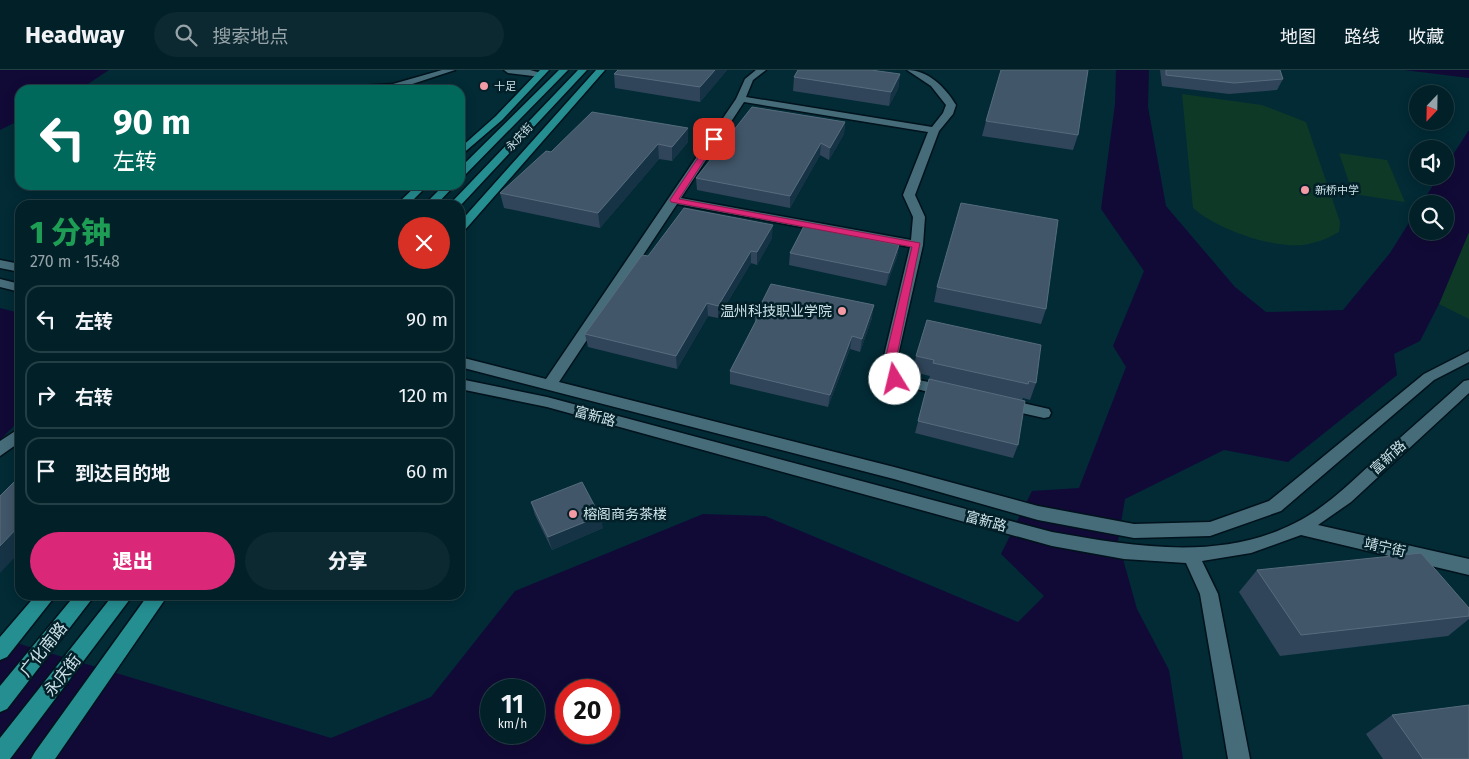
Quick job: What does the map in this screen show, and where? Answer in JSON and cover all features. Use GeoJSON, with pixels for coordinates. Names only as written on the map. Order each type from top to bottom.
{"type":"FeatureCollection","features":[{"type":"Feature","properties":{"kind":"main road","name":"永庆街"},"geometry":{"type":"LineString","coordinates":[[465,169],[564,70]]}},
{"type":"Feature","properties":{"kind":"main road","name":"永庆街"},"geometry":{"type":"LineString","coordinates":[[460,200],[583,70]]}},
{"type":"Feature","properties":{"kind":"main road"},"geometry":{"type":"LineString","coordinates":[[561,93],[591,70]]}},
{"type":"Feature","properties":{"kind":"main road"},"geometry":{"type":"LineString","coordinates":[[465,223],[601,70]]}},
{"type":"Feature","properties":{"kind":"main road"},"geometry":{"type":"LineString","coordinates":[[465,148],[543,72]]}},
{"type":"Feature","properties":{"kind":"main road"},"geometry":{"type":"LineString","coordinates":[[408,200],[418,190]]}},
{"type":"Feature","properties":{"kind":"main road"},"geometry":{"type":"LineString","coordinates":[[435,200],[445,190]]}},
{"type":"Feature","properties":{"kind":"main road"},"geometry":{"type":"LineString","coordinates":[[6,644],[43,600]]}},
{"type":"Feature","properties":{"kind":"main road","name":"广化南路"},"geometry":{"type":"LineString","coordinates":[[0,702],[82,600]]}},
{"type":"Feature","properties":{"kind":"main road","name":"永庆街"},"geometry":{"type":"LineString","coordinates":[[0,755],[120,600]]}},
{"type":"Feature","properties":{"kind":"main road"},"geometry":{"type":"LineString","coordinates":[[42,759],[155,600]]}},
{"type":"Feature","properties":{"kind":"street"},"geometry":{"type":"LineString","coordinates":[[401,85],[451,70]]}},
{"type":"Feature","properties":{"kind":"street"},"geometry":{"type":"LineString","coordinates":[[508,70],[543,72]]}},
{"type":"Feature","properties":{"kind":"street"},"geometry":{"type":"LineString","coordinates":[[550,385],[741,99],[749,79],[762,70]]}},
{"type":"Feature","properties":{"kind":"street"},"geometry":{"type":"LineString","coordinates":[[911,70],[929,79],[945,92],[951,104],[948,114],[934,130],[909,195],[919,216],[917,245],[890,360],[895,379],[960,394]]}},
{"type":"Feature","properties":{"kind":"street"},"geometry":{"type":"LineString","coordinates":[[741,99],[934,130]]}},
{"type":"Feature","properties":{"kind":"street"},"geometry":{"type":"LineString","coordinates":[[674,200],[917,245]]}},
{"type":"Feature","properties":{"kind":"street"},"geometry":{"type":"LineString","coordinates":[[0,264],[15,267]]}},
{"type":"Feature","properties":{"kind":"street"},"geometry":{"type":"LineString","coordinates":[[0,283],[15,287]]}},
{"type":"Feature","properties":{"kind":"street","name":"富新路"},"geometry":{"type":"LineString","coordinates":[[465,363],[1062,517],[1134,531],[1210,529],[1275,506],[1429,377],[1469,356]]}},
{"type":"Feature","properties":{"kind":"street","name":"富新路"},"geometry":{"type":"LineString","coordinates":[[465,385],[547,402],[1052,539],[1124,552],[1191,556],[1251,546],[1301,528],[1345,497],[1469,384]]}},
{"type":"Feature","properties":{"kind":"street"},"geometry":{"type":"LineString","coordinates":[[988,400],[1044,413]]}},
{"type":"Feature","properties":{"kind":"street"},"geometry":{"type":"LineString","coordinates":[[0,450],[15,438]]}},
{"type":"Feature","properties":{"kind":"street","name":"靖宁街"},"geometry":{"type":"LineString","coordinates":[[1301,528],[1469,567]]}},
{"type":"Feature","properties":{"kind":"street"},"geometry":{"type":"LineString","coordinates":[[1191,556],[1210,594],[1239,759]]}},
{"type":"Feature","properties":{"kind":"street"},"geometry":{"type":"LineString","coordinates":[[1422,556],[1440,580]]}},
{"type":"Feature","properties":{"kind":"green space"},"geometry":{"type":"Polygon","coordinates":[[[1182,94],[1262,105],[1306,122],[1340,222],[1339,232],[1330,237],[1303,245],[1275,243],[1245,236],[1230,230],[1203,216],[1193,208],[1182,94]]]}},
{"type":"Feature","properties":{"kind":"green space"},"geometry":{"type":"Polygon","coordinates":[[[1339,153],[1387,160],[1405,202],[1353,194],[1339,153]]]}},
{"type":"Feature","properties":{"kind":"green space"},"geometry":{"type":"Polygon","coordinates":[[[1469,232],[1469,319],[1439,304],[1469,232]]]}},
{"type":"Feature","properties":{"kind":"shaded area"},"geometry":{"type":"Polygon","coordinates":[[[0,70],[109,70],[86,85],[15,85],[15,122],[0,130],[0,70]]]}},
{"type":"Feature","properties":{"kind":"shaded area"},"geometry":{"type":"Polygon","coordinates":[[[1116,70],[1149,70],[1148,107],[1166,206],[1235,287],[1266,312],[1343,310],[1390,253],[1409,223],[1409,240],[1454,240],[1454,195],[1427,195],[1433,185],[1454,185],[1454,153],[1469,130],[1469,232],[1439,304],[1420,341],[1394,354],[1397,375],[1288,462],[1224,450],[1125,499],[1118,541],[1137,609],[1169,670],[1183,759],[0,759],[0,638],[331,738],[431,697],[515,591],[703,514],[765,516],[1018,622],[1044,596],[1001,554],[1032,491],[1079,488],[1126,367],[1113,346],[1144,271],[1101,209],[1115,104],[1116,70]]]}},
{"type":"Feature","properties":{"kind":"shaded area"},"geometry":{"type":"Polygon","coordinates":[[[1404,70],[1469,70],[1469,78],[1404,70]]]}},
{"type":"Feature","properties":{"kind":"shaded area"},"geometry":{"type":"Polygon","coordinates":[[[0,308],[15,312],[15,425],[0,440],[0,308]]]}},
{"type":"Feature","properties":{"kind":"building"},"geometry":{"type":"Polygon","coordinates":[[[618,70],[715,70],[700,87],[614,74],[618,70]]]}},
{"type":"Feature","properties":{"kind":"building"},"geometry":{"type":"Polygon","coordinates":[[[798,70],[871,70],[900,74],[891,92],[794,77],[798,70]]]}},
{"type":"Feature","properties":{"kind":"building"},"geometry":{"type":"Polygon","coordinates":[[[1001,70],[1088,70],[1078,135],[986,121],[1001,70]]]}},
{"type":"Feature","properties":{"kind":"building"},"geometry":{"type":"Polygon","coordinates":[[[1166,70],[1280,70],[1283,79],[1234,83],[1166,75],[1166,70]]]}},
{"type":"Feature","properties":{"kind":"building"},"geometry":{"type":"Polygon","coordinates":[[[752,107],[845,122],[830,148],[821,143],[790,196],[696,178],[752,107]]]}},
{"type":"Feature","properties":{"kind":"building"},"geometry":{"type":"Polygon","coordinates":[[[592,112],[688,128],[672,147],[658,144],[598,213],[500,193],[546,151],[551,152],[592,112]]]}},
{"type":"Feature","properties":{"kind":"building"},"geometry":{"type":"Polygon","coordinates":[[[961,203],[1058,220],[1046,309],[937,287],[961,203]]]}},
{"type":"Feature","properties":{"kind":"building"},"geometry":{"type":"Polygon","coordinates":[[[684,208],[773,225],[757,252],[751,251],[718,306],[707,303],[676,356],[585,334],[642,255],[648,256],[684,208]]]}},
{"type":"Feature","properties":{"kind":"building"},"geometry":{"type":"Polygon","coordinates":[[[804,226],[899,245],[889,273],[790,253],[804,226]]]}},
{"type":"Feature","properties":{"kind":"building"},"geometry":{"type":"Polygon","coordinates":[[[771,284],[874,305],[862,339],[852,336],[830,395],[730,371],[758,317],[755,316],[771,284]]]}},
{"type":"Feature","properties":{"kind":"building"},"geometry":{"type":"Polygon","coordinates":[[[927,320],[1041,345],[1036,383],[1029,381],[1028,384],[933,363],[934,360],[916,356],[927,320]]]}},
{"type":"Feature","properties":{"kind":"building"},"geometry":{"type":"Polygon","coordinates":[[[929,379],[1025,401],[1018,445],[918,421],[929,379]]]}},
{"type":"Feature","properties":{"kind":"building"},"geometry":{"type":"Polygon","coordinates":[[[15,481],[15,530],[0,546],[0,496],[15,481]]]}},
{"type":"Feature","properties":{"kind":"building"},"geometry":{"type":"Polygon","coordinates":[[[582,482],[600,516],[548,537],[531,502],[582,482]]]}},
{"type":"Feature","properties":{"kind":"building"},"geometry":{"type":"Polygon","coordinates":[[[1421,553],[1469,608],[1469,616],[1301,635],[1257,570],[1421,553]]]}},
{"type":"Feature","properties":{"kind":"building"},"geometry":{"type":"Polygon","coordinates":[[[1469,705],[1469,759],[1423,759],[1392,715],[1469,705]]]}},
{"type":"Feature","properties":{"kind":"place","name":"十足"},"geometry":{"type":"Point","coordinates":[484,86]}},
{"type":"Feature","properties":{"kind":"place","name":"新桥中学"},"geometry":{"type":"Point","coordinates":[1305,190]}},
{"type":"Feature","properties":{"kind":"place","name":"温州科技职业学院"},"geometry":{"type":"Point","coordinates":[842,311]}},
{"type":"Feature","properties":{"kind":"place","name":"榕阁商务茶楼"},"geometry":{"type":"Point","coordinates":[573,514]}},
{"type":"Feature","properties":{"kind":"route"},"geometry":{"type":"LineString","coordinates":[[714,139],[674,200],[917,245],[890,360],[895,379]]}}]}
